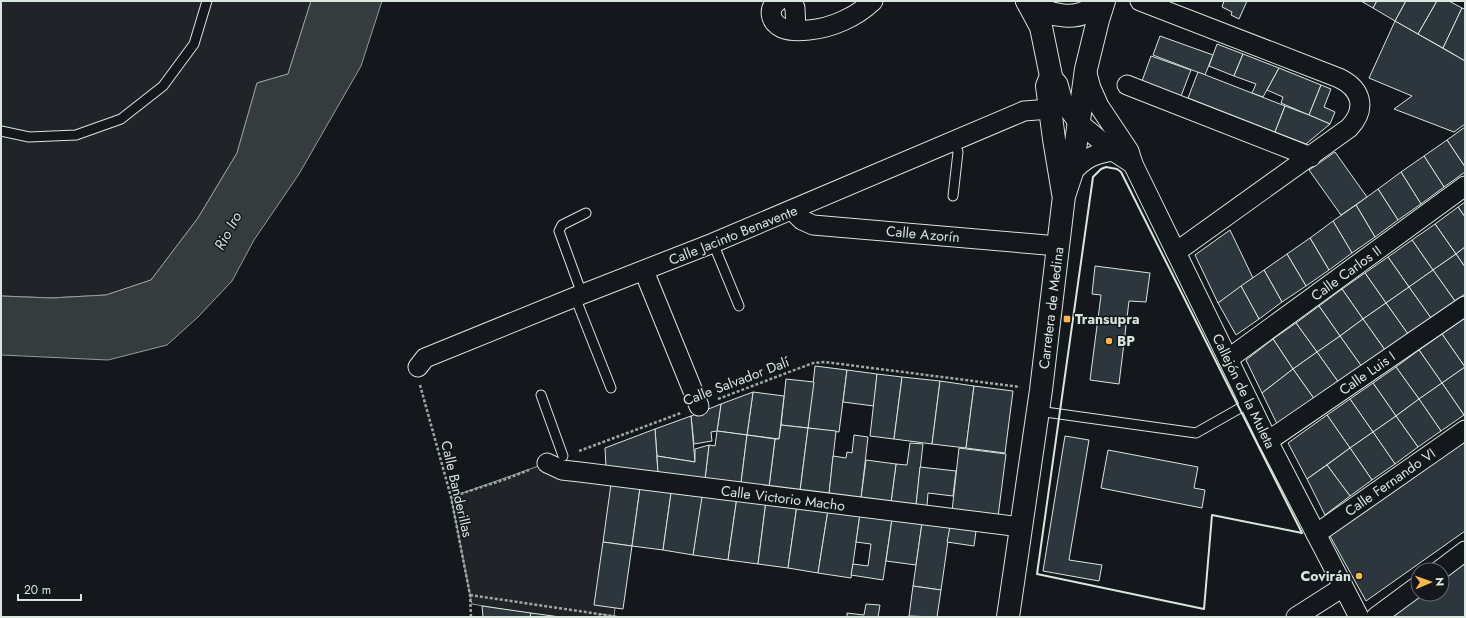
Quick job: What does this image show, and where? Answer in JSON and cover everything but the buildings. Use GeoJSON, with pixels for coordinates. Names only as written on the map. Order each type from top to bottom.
{"type":"FeatureCollection","features":[{"type":"Feature","properties":{"kind":"main road"},"geometry":{"type":"LineString","coordinates":[[1027,1],[1036,8],[1062,16],[1075,16],[1088,12],[1100,1]]}},
{"type":"Feature","properties":{"kind":"main road"},"geometry":{"type":"LineString","coordinates":[[1027,1],[1041,27],[1051,76],[1047,86],[1064,196]]}},
{"type":"Feature","properties":{"kind":"main road","name":"Carretera de Medina"},"geometry":{"type":"LineString","coordinates":[[1008,617],[1041,390],[1064,196],[1072,172],[1086,69],[1104,1]]}},
{"type":"Feature","properties":{"kind":"street"},"geometry":{"type":"LineString","coordinates":[[778,1],[771,9],[771,17],[777,25],[783,28],[796,30],[809,30],[829,26],[851,17],[873,1]]}},
{"type":"Feature","properties":{"kind":"street"},"geometry":{"type":"LineString","coordinates":[[792,1],[795,8],[796,30]]}},
{"type":"Feature","properties":{"kind":"street"},"geometry":{"type":"LineString","coordinates":[[1140,1],[1339,78],[1354,88],[1360,104],[1359,114],[1355,122],[1349,128],[1311,157],[1176,252]]}},
{"type":"Feature","properties":{"kind":"street","name":"Callejón de la Muleta"},"geometry":{"type":"LineString","coordinates":[[1086,69],[1090,88],[1099,106],[1129,151],[1132,164],[1268,441],[1359,617]]}},
{"type":"Feature","properties":{"kind":"street","name":"Callejón de la Muleta"},"geometry":{"type":"LineString","coordinates":[[1051,76],[1058,84],[1063,102],[1078,122],[1113,151],[1132,164]]}},
{"type":"Feature","properties":{"kind":"street"},"geometry":{"type":"LineString","coordinates":[[1127,85],[1311,157]]}},
{"type":"Feature","properties":{"kind":"street","name":"Calle Jacinto Benavente"},"geometry":{"type":"LineString","coordinates":[[418,367],[426,358],[578,296],[713,244],[1024,111],[1050,109]]}},
{"type":"Feature","properties":{"kind":"street"},"geometry":{"type":"LineString","coordinates":[[1072,172],[1086,158],[1095,154],[1113,151]]}},
{"type":"Feature","properties":{"kind":"street","name":"Calle Carlos II"},"geometry":{"type":"LineString","coordinates":[[1228,359],[1465,186]]}},
{"type":"Feature","properties":{"kind":"street","name":"Calle Azorín"},"geometry":{"type":"LineString","coordinates":[[792,210],[802,220],[813,225],[1058,246]]}},
{"type":"Feature","properties":{"kind":"street"},"geometry":{"type":"LineString","coordinates":[[644,271],[699,406]]}},
{"type":"Feature","properties":{"kind":"street","name":"Calle Luis I"},"geometry":{"type":"LineString","coordinates":[[1268,441],[1465,306]]}},
{"type":"Feature","properties":{"kind":"street","name":"Calle Fernando VI"},"geometry":{"type":"LineString","coordinates":[[1316,534],[1465,430]]}},
{"type":"Feature","properties":{"kind":"street","name":"Calle Victorio Macho"},"geometry":{"type":"LineString","coordinates":[[555,459],[562,470],[1021,527]]}},
{"type":"Feature","properties":{"kind":"street"},"geometry":{"type":"LineString","coordinates":[[1450,562],[1465,551]]}},
{"type":"Feature","properties":{"kind":"street"},"geometry":{"type":"LineString","coordinates":[[1296,617],[1343,587]]}},
{"type":"Feature","properties":{"kind":"street"},"geometry":{"type":"LineString","coordinates":[[1376,617],[1410,592]]}},
{"type":"Feature","properties":{"kind":"lane"},"geometry":{"type":"LineString","coordinates":[[1,131],[30,138],[76,135],[121,118],[163,86],[194,44],[207,1]]}},
{"type":"Feature","properties":{"kind":"lane"},"geometry":{"type":"LineString","coordinates":[[954,141],[958,152],[954,196]]}},
{"type":"Feature","properties":{"kind":"lane"},"geometry":{"type":"LineString","coordinates":[[586,213],[562,224],[559,231],[578,296],[611,388]]}},
{"type":"Feature","properties":{"kind":"lane"},"geometry":{"type":"LineString","coordinates":[[713,244],[739,306]]}},
{"type":"Feature","properties":{"kind":"lane"},"geometry":{"type":"LineString","coordinates":[[541,395],[555,459]]}},
{"type":"Feature","properties":{"kind":"lane"},"geometry":{"type":"LineString","coordinates":[[1038,411],[1196,433],[1249,402]]}},
{"type":"Feature","properties":{"kind":"path","name":"Calle Salvador Dalí"},"geometry":{"type":"LineString","coordinates":[[451,498],[506,479],[555,459],[813,363],[825,362],[1041,390]]}},
{"type":"Feature","properties":{"kind":"path","name":"Calle Banderillas"},"geometry":{"type":"LineString","coordinates":[[418,367],[419,382],[451,498],[470,595],[471,617]]}},
{"type":"Feature","properties":{"kind":"path"},"geometry":{"type":"LineString","coordinates":[[470,595],[619,617]]}},
{"type":"Feature","properties":{"kind":"shaded area"},"geometry":{"type":"Polygon","coordinates":[[[1,1],[311,1],[288,74],[257,83],[237,153],[198,218],[151,280],[106,295],[51,298],[1,296],[1,1]]]}},
{"type":"Feature","properties":{"kind":"shaded area"},"geometry":{"type":"Polygon","coordinates":[[[547,463],[631,479],[614,616],[599,614],[599,617],[548,617],[472,604],[451,497],[547,463]]]}},
{"type":"Feature","properties":{"kind":"water","name":"Rio Iro"},"geometry":{"type":"Polygon","coordinates":[[[311,1],[382,1],[361,66],[299,174],[254,240],[232,281],[198,317],[167,345],[108,360],[1,355],[1,296],[51,298],[106,295],[151,280],[198,218],[237,153],[257,83],[288,74],[311,1]]]}},
{"type":"Feature","properties":{"kind":"wall"},"geometry":{"type":"LineString","coordinates":[[1106,167],[1117,169],[1121,172],[1302,533],[1212,515],[1204,609],[1037,574],[1093,177],[1101,169],[1106,167]]}},
{"type":"Feature","properties":{"kind":"place","name":"Transupra"},"geometry":{"type":"Point","coordinates":[1067,319]}},
{"type":"Feature","properties":{"kind":"place","name":"BP"},"geometry":{"type":"Point","coordinates":[1109,341]}},
{"type":"Feature","properties":{"kind":"place","name":"Covirán"},"geometry":{"type":"Point","coordinates":[1359,576]}}]}
